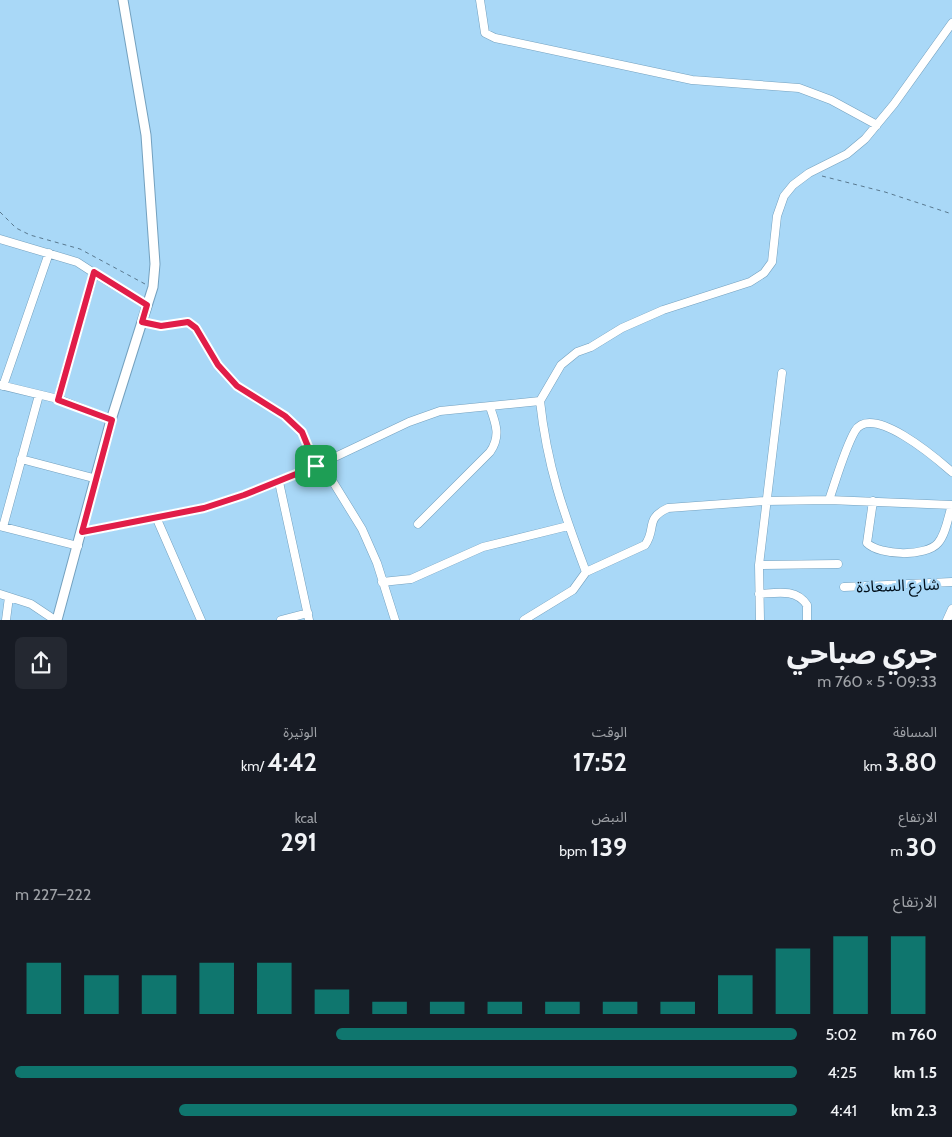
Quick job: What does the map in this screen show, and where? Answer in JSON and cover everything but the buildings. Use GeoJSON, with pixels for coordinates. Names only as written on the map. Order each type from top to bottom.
{"type":"FeatureCollection","features":[{"type":"Feature","properties":{"kind":"street"},"geometry":{"type":"LineString","coordinates":[[0,594],[31,604],[56,620],[112,420],[153,287],[155,264],[154,236],[146,135],[123,0]]}},
{"type":"Feature","properties":{"kind":"street"},"geometry":{"type":"LineString","coordinates":[[480,0],[485,33],[494,38],[692,80],[798,88],[831,100],[877,125]]}},
{"type":"Feature","properties":{"kind":"street"},"geometry":{"type":"LineString","coordinates":[[586,572],[568,526],[550,466],[540,401],[562,365],[577,352],[602,342],[622,328],[656,312],[750,282],[764,273],[772,262],[777,216],[784,196],[793,185],[809,173],[847,154],[877,125],[913,79],[952,23]]}},
{"type":"Feature","properties":{"kind":"street"},"geometry":{"type":"LineString","coordinates":[[0,239],[77,262],[147,305]]}},
{"type":"Feature","properties":{"kind":"street"},"geometry":{"type":"LineString","coordinates":[[49,253],[1,385],[58,400],[112,420]]}},
{"type":"Feature","properties":{"kind":"street"},"geometry":{"type":"LineString","coordinates":[[58,400],[94,272]]}},
{"type":"Feature","properties":{"kind":"street"},"geometry":{"type":"LineString","coordinates":[[760,620],[759,565],[765,501],[782,373]]}},
{"type":"Feature","properties":{"kind":"street"},"geometry":{"type":"LineString","coordinates":[[39,395],[2,526],[78,546]]}},
{"type":"Feature","properties":{"kind":"street"},"geometry":{"type":"LineString","coordinates":[[82,532],[204,508],[278,482],[319,465],[440,410],[540,401]]}},
{"type":"Feature","properties":{"kind":"street"},"geometry":{"type":"LineString","coordinates":[[418,524],[490,452],[495,444],[497,425],[490,406]]}},
{"type":"Feature","properties":{"kind":"street"},"geometry":{"type":"LineString","coordinates":[[829,500],[855,431],[867,422],[875,422],[909,440],[952,472]]}},
{"type":"Feature","properties":{"kind":"street"},"geometry":{"type":"LineString","coordinates":[[21,459],[96,479]]}},
{"type":"Feature","properties":{"kind":"street"},"geometry":{"type":"LineString","coordinates":[[319,465],[362,529],[395,620]]}},
{"type":"Feature","properties":{"kind":"street"},"geometry":{"type":"LineString","coordinates":[[278,482],[309,616],[281,620]]}},
{"type":"Feature","properties":{"kind":"street"},"geometry":{"type":"LineString","coordinates":[[524,620],[573,590],[586,572],[645,545],[649,539],[650,523],[654,516],[668,508],[765,501],[829,500],[872,501],[952,505],[942,537],[937,544],[920,551],[891,552],[872,548],[868,542],[872,501]]}},
{"type":"Feature","properties":{"kind":"street"},"geometry":{"type":"LineString","coordinates":[[156,517],[201,620]]}},
{"type":"Feature","properties":{"kind":"street"},"geometry":{"type":"LineString","coordinates":[[382,582],[411,579],[483,547],[568,526]]}},
{"type":"Feature","properties":{"kind":"street"},"geometry":{"type":"LineString","coordinates":[[759,565],[838,564]]}},
{"type":"Feature","properties":{"kind":"street","name":"شارع السعادة"},"geometry":{"type":"LineString","coordinates":[[844,587],[952,582]]}},
{"type":"Feature","properties":{"kind":"street"},"geometry":{"type":"LineString","coordinates":[[759,594],[792,593],[798,595],[807,605],[807,620]]}},
{"type":"Feature","properties":{"kind":"street"},"geometry":{"type":"LineString","coordinates":[[6,620],[9,597]]}},
{"type":"Feature","properties":{"kind":"street"},"geometry":{"type":"LineString","coordinates":[[947,620],[952,609]]}},
{"type":"Feature","properties":{"kind":"path"},"geometry":{"type":"LineString","coordinates":[[809,173],[885,192],[952,214]]}},
{"type":"Feature","properties":{"kind":"path"},"geometry":{"type":"LineString","coordinates":[[0,212],[16,228],[30,235],[80,249],[153,287]]}},
{"type":"Feature","properties":{"kind":"path"},"geometry":{"type":"LineString","coordinates":[[142,322],[161,326],[188,322],[196,328],[218,365],[237,386],[285,416],[302,432],[319,465]]}},
{"type":"Feature","properties":{"kind":"route"},"geometry":{"type":"LineString","coordinates":[[94,272],[147,305],[142,322],[161,326],[188,322],[196,328],[218,365],[237,386],[259,401],[274,408],[302,432],[316,466],[244,495],[204,508],[82,532],[112,420],[58,400],[94,272]]}}]}
